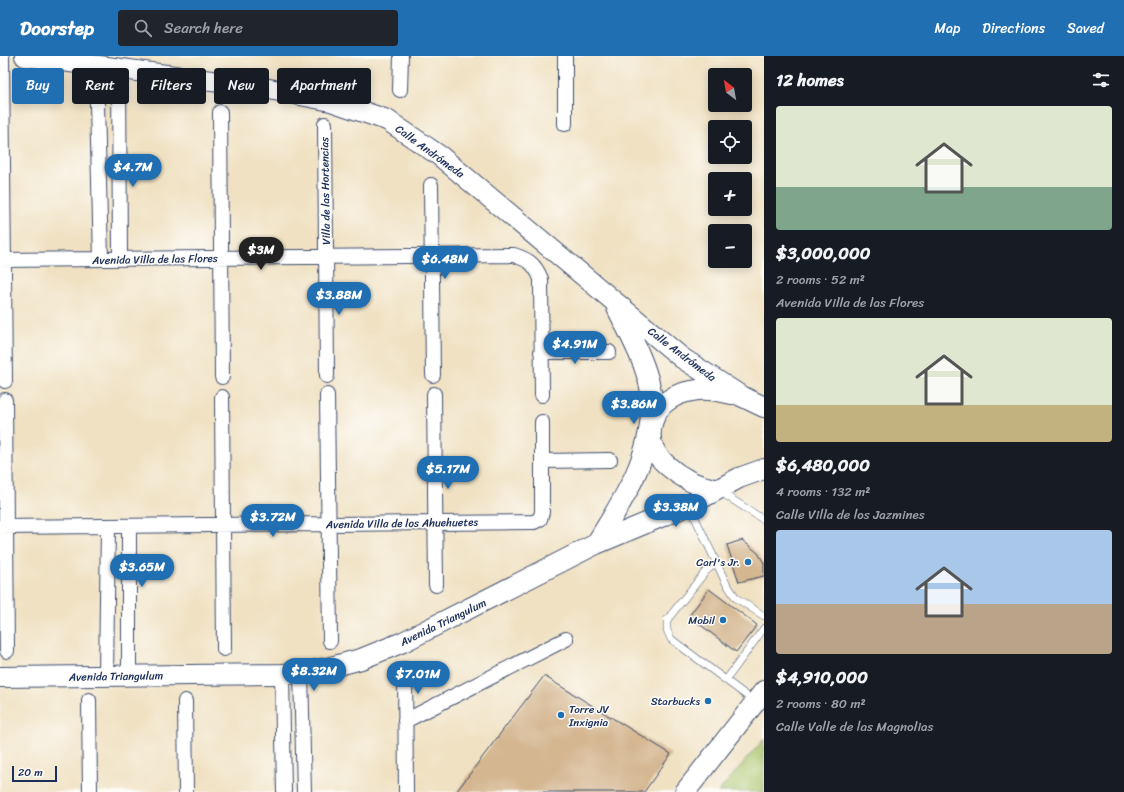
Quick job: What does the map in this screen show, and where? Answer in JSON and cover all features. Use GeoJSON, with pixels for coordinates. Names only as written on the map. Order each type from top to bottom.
{"type":"FeatureCollection","features":[{"type":"Feature","properties":{"kind":"main road","name":"Calle Andrómeda"},"geometry":{"type":"LineString","coordinates":[[25,56],[111,68]]}},
{"type":"Feature","properties":{"kind":"main road","name":"Calle Andrómeda"},"geometry":{"type":"LineString","coordinates":[[129,70],[264,88],[331,100],[387,120],[440,156],[682,358],[756,402]]}},
{"type":"Feature","properties":{"kind":"main road"},"geometry":{"type":"LineString","coordinates":[[615,302],[644,368],[651,393],[650,428],[653,447],[661,459],[673,470],[689,481],[717,490]]}},
{"type":"Feature","properties":{"kind":"main road"},"geometry":{"type":"LineString","coordinates":[[596,544],[623,499],[641,460],[650,428],[657,412],[666,401],[693,390],[713,390],[756,402]]}},
{"type":"Feature","properties":{"kind":"main road","name":"Avenida Triangulum"},"geometry":{"type":"LineString","coordinates":[[0,677],[292,673],[331,667],[361,659],[403,642],[596,544],[689,505],[739,478],[764,469]]}},
{"type":"Feature","properties":{"kind":"main road"},"geometry":{"type":"LineString","coordinates":[[739,478],[764,477]]}},
{"type":"Feature","properties":{"kind":"main road"},"geometry":{"type":"LineString","coordinates":[[739,478],[764,486]]}},
{"type":"Feature","properties":{"kind":"main road"},"geometry":{"type":"LineString","coordinates":[[685,792],[759,696]]}},
{"type":"Feature","properties":{"kind":"street"},"geometry":{"type":"LineString","coordinates":[[2,56],[2,260],[5,380]]}},
{"type":"Feature","properties":{"kind":"street"},"geometry":{"type":"LineString","coordinates":[[400,90],[401,56]]}},
{"type":"Feature","properties":{"kind":"street"},"geometry":{"type":"LineString","coordinates":[[565,56],[565,124]]}},
{"type":"Feature","properties":{"kind":"street"},"geometry":{"type":"LineString","coordinates":[[96,66],[101,259]]}},
{"type":"Feature","properties":{"kind":"street"},"geometry":{"type":"LineString","coordinates":[[119,104],[120,259]]}},
{"type":"Feature","properties":{"kind":"street"},"geometry":{"type":"LineString","coordinates":[[220,112],[222,377]]}},
{"type":"Feature","properties":{"kind":"street","name":"Villa de las Hortencias"},"geometry":{"type":"LineString","coordinates":[[324,124],[327,376]]}},
{"type":"Feature","properties":{"kind":"street"},"geometry":{"type":"LineString","coordinates":[[431,185],[434,375]]}},
{"type":"Feature","properties":{"kind":"street","name":"Avenida Villa de las Flores"},"geometry":{"type":"LineString","coordinates":[[2,260],[514,255],[526,259],[536,267],[541,279],[541,352]]}},
{"type":"Feature","properties":{"kind":"street"},"geometry":{"type":"LineString","coordinates":[[542,395],[541,352],[610,352]]}},
{"type":"Feature","properties":{"kind":"street"},"geometry":{"type":"LineString","coordinates":[[434,394],[436,586]]}},
{"type":"Feature","properties":{"kind":"street"},"geometry":{"type":"LineString","coordinates":[[327,395],[330,641]]}},
{"type":"Feature","properties":{"kind":"street"},"geometry":{"type":"LineString","coordinates":[[222,397],[224,649]]}},
{"type":"Feature","properties":{"kind":"street"},"geometry":{"type":"LineString","coordinates":[[5,400],[3,527],[7,651]]}},
{"type":"Feature","properties":{"kind":"street"},"geometry":{"type":"LineString","coordinates":[[542,422],[542,461],[610,460]]}},
{"type":"Feature","properties":{"kind":"street","name":"Avenida Villa de los Ahuehuetes"},"geometry":{"type":"LineString","coordinates":[[3,527],[534,522],[540,519],[542,512],[542,461]]}},
{"type":"Feature","properties":{"kind":"street"},"geometry":{"type":"LineString","coordinates":[[106,676],[108,526]]}},
{"type":"Feature","properties":{"kind":"street"},"geometry":{"type":"LineString","coordinates":[[129,526],[129,676]]}},
{"type":"Feature","properties":{"kind":"street"},"geometry":{"type":"LineString","coordinates":[[405,721],[566,639]]}},
{"type":"Feature","properties":{"kind":"street"},"geometry":{"type":"LineString","coordinates":[[405,668],[406,792]]}},
{"type":"Feature","properties":{"kind":"street"},"geometry":{"type":"LineString","coordinates":[[284,792],[292,673]]}},
{"type":"Feature","properties":{"kind":"street"},"geometry":{"type":"LineString","coordinates":[[292,673],[304,792]]}},
{"type":"Feature","properties":{"kind":"street"},"geometry":{"type":"LineString","coordinates":[[89,700],[90,792]]}},
{"type":"Feature","properties":{"kind":"street"},"geometry":{"type":"LineString","coordinates":[[185,701],[186,792]]}},
{"type":"Feature","properties":{"kind":"lane"},"geometry":{"type":"LineString","coordinates":[[717,490],[764,520]]}},
{"type":"Feature","properties":{"kind":"lane"},"geometry":{"type":"LineString","coordinates":[[689,505],[726,583],[736,598],[764,616]]}},
{"type":"Feature","properties":{"kind":"lane"},"geometry":{"type":"LineString","coordinates":[[716,563],[706,571],[667,620],[667,630],[671,639],[726,680],[759,696]]}},
{"type":"Feature","properties":{"kind":"lane"},"geometry":{"type":"LineString","coordinates":[[726,680],[764,628]]}},
{"type":"Feature","properties":{"kind":"green space"},"geometry":{"type":"Polygon","coordinates":[[[764,739],[764,792],[718,792],[764,739]]]}},
{"type":"Feature","properties":{"kind":"building","name":"Carl's Jr."},"geometry":{"type":"Polygon","coordinates":[[[742,540],[758,553],[764,563],[764,576],[739,582],[727,545],[742,540]]]}},
{"type":"Feature","properties":{"kind":"building","name":"Mobil"},"geometry":{"type":"Polygon","coordinates":[[[709,589],[757,625],[736,652],[689,616],[709,589]]]}},
{"type":"Feature","properties":{"kind":"building","name":"Torre JV Inxignia"},"geometry":{"type":"Polygon","coordinates":[[[544,676],[671,754],[644,792],[456,792],[544,676]]]}},
{"type":"Feature","properties":{"kind":"place","name":"Carl's Jr."},"geometry":{"type":"Point","coordinates":[748,562]}},
{"type":"Feature","properties":{"kind":"place","name":"Mobil"},"geometry":{"type":"Point","coordinates":[723,620]}},
{"type":"Feature","properties":{"kind":"place","name":"Starbucks"},"geometry":{"type":"Point","coordinates":[708,701]}},
{"type":"Feature","properties":{"kind":"place","name":"Torre JV Inxignia"},"geometry":{"type":"Point","coordinates":[561,715]}}]}
